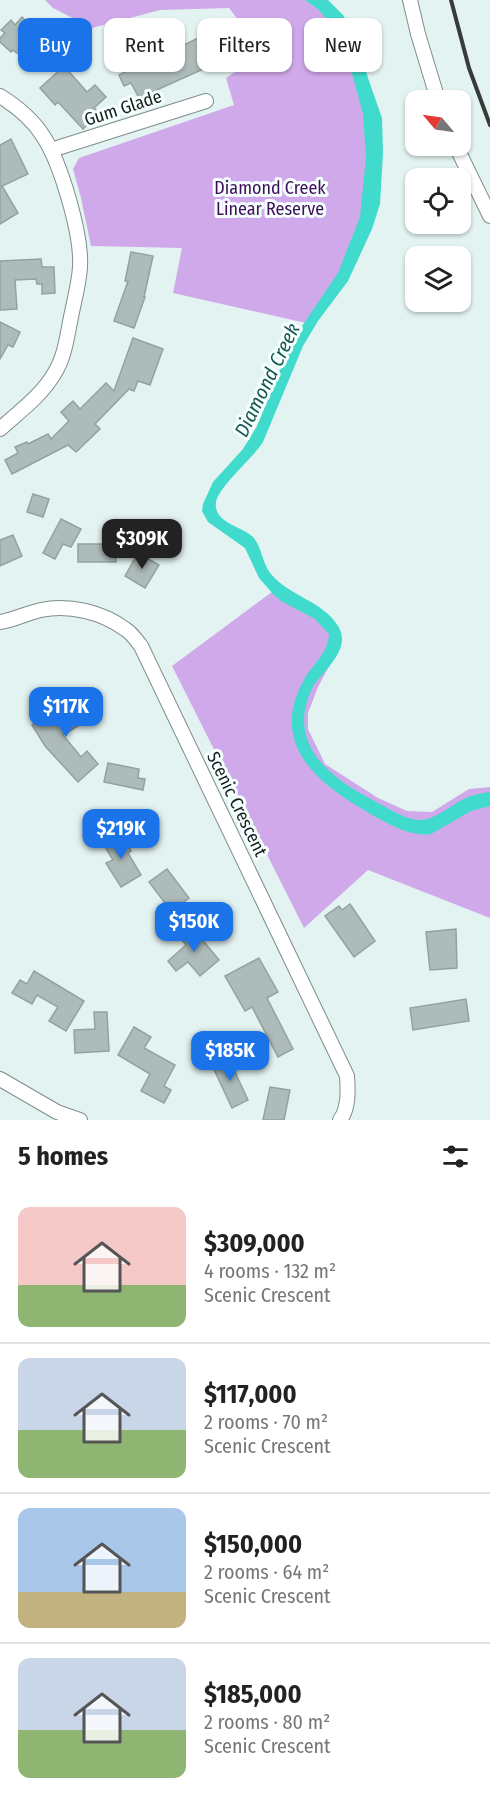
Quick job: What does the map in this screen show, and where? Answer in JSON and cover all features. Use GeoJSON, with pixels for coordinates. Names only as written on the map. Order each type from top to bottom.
{"type":"FeatureCollection","features":[{"type":"Feature","properties":{"kind":"street"},"geometry":{"type":"LineString","coordinates":[[410,0],[420,44],[435,90]]}},
{"type":"Feature","properties":{"kind":"street"},"geometry":{"type":"LineString","coordinates":[[0,96],[23,114],[42,134],[51,150],[68,199],[80,267],[63,355],[56,372],[41,392],[0,429]]}},
{"type":"Feature","properties":{"kind":"street","name":"Gum Glade"},"geometry":{"type":"LineString","coordinates":[[51,150],[206,101]]}},
{"type":"Feature","properties":{"kind":"street"},"geometry":{"type":"LineString","coordinates":[[461,156],[490,216]]}},
{"type":"Feature","properties":{"kind":"street","name":"Scenic Crescent"},"geometry":{"type":"LineString","coordinates":[[0,622],[41,610],[63,608],[81,610],[107,618],[128,630],[141,646],[347,1076],[348,1096],[344,1115],[340,1120]]}},
{"type":"Feature","properties":{"kind":"street"},"geometry":{"type":"LineString","coordinates":[[0,1079],[57,1112],[80,1120]]}},
{"type":"Feature","properties":{"kind":"green space","name":"Diamond Creek Linear Reserve"},"geometry":{"type":"Polygon","coordinates":[[[45,0],[316,0],[335,18],[304,18],[304,72],[358,72],[372,111],[360,243],[306,323],[173,293],[182,248],[91,246],[73,169],[79,158],[234,105],[226,78],[235,72],[292,72],[292,18],[237,18],[229,8],[160,10],[130,18],[104,18],[104,25],[92,28],[92,18],[72,18],[53,8],[45,0]]]}},
{"type":"Feature","properties":{"kind":"green space"},"geometry":{"type":"Polygon","coordinates":[[[276,589],[318,611],[340,646],[318,687],[308,713],[308,729],[325,764],[378,798],[407,811],[432,812],[469,789],[490,787],[490,918],[368,870],[304,928],[172,666],[276,589]]]}},
{"type":"Feature","properties":{"kind":"water"},"geometry":{"type":"Polygon","coordinates":[[[305,0],[328,0],[345,18],[326,18],[305,0]]]}},
{"type":"Feature","properties":{"kind":"water"},"geometry":{"type":"Polygon","coordinates":[[[352,72],[366,72],[382,118],[383,153],[380,204],[372,229],[348,281],[318,321],[303,346],[263,442],[223,488],[216,502],[216,509],[223,519],[253,537],[268,570],[278,582],[324,610],[332,617],[341,633],[342,641],[337,655],[313,687],[305,710],[304,727],[308,742],[316,756],[327,768],[353,789],[400,815],[414,820],[431,818],[467,798],[490,792],[490,806],[471,811],[431,834],[403,830],[341,796],[311,769],[300,754],[294,738],[292,719],[295,700],[305,678],[326,647],[329,634],[315,619],[281,601],[273,594],[259,578],[245,548],[208,522],[202,511],[213,482],[243,449],[257,426],[292,341],[338,273],[360,217],[366,157],[363,114],[352,72]]]}},
{"type":"Feature","properties":{"kind":"building"},"geometry":{"type":"Polygon","coordinates":[[[11,20],[15,25],[18,22],[18,53],[12,50],[11,52],[0,42],[0,38],[5,33],[1,30],[11,20]]]}},
{"type":"Feature","properties":{"kind":"building"},"geometry":{"type":"Polygon","coordinates":[[[197,39],[197,72],[139,98],[131,83],[124,86],[119,75],[125,72],[185,72],[185,44],[197,39]]]}},
{"type":"Feature","properties":{"kind":"building"},"geometry":{"type":"Polygon","coordinates":[[[57,72],[69,72],[87,92],[95,85],[106,97],[94,108],[100,114],[83,129],[58,102],[55,105],[40,88],[57,72]]]}},
{"type":"Feature","properties":{"kind":"building"},"geometry":{"type":"Polygon","coordinates":[[[11,139],[28,174],[2,186],[18,213],[0,224],[0,145],[11,139]]]}},
{"type":"Feature","properties":{"kind":"building"},"geometry":{"type":"Polygon","coordinates":[[[131,252],[153,256],[145,297],[134,328],[114,321],[128,281],[125,281],[131,252]]]}},
{"type":"Feature","properties":{"kind":"building"},"geometry":{"type":"Polygon","coordinates":[[[41,259],[42,267],[54,267],[55,293],[42,294],[42,284],[37,284],[36,279],[15,280],[17,309],[0,310],[0,261],[41,259]]]}},
{"type":"Feature","properties":{"kind":"building"},"geometry":{"type":"Polygon","coordinates":[[[0,322],[20,332],[13,347],[8,345],[0,359],[0,322]]]}},
{"type":"Feature","properties":{"kind":"building"},"geometry":{"type":"Polygon","coordinates":[[[133,338],[163,349],[150,385],[138,381],[134,391],[129,389],[95,424],[100,429],[76,452],[68,445],[12,474],[5,460],[18,453],[15,447],[27,442],[28,444],[48,434],[51,439],[69,421],[61,412],[73,401],[80,409],[106,383],[114,391],[133,338]]]}},
{"type":"Feature","properties":{"kind":"building"},"geometry":{"type":"Polygon","coordinates":[[[33,494],[49,499],[43,517],[27,512],[33,494]]]}},
{"type":"Feature","properties":{"kind":"building"},"geometry":{"type":"Polygon","coordinates":[[[61,519],[81,529],[71,547],[63,544],[55,559],[43,553],[61,519]]]}},
{"type":"Feature","properties":{"kind":"building"},"geometry":{"type":"Polygon","coordinates":[[[13,535],[22,556],[0,566],[0,540],[13,535]]]}},
{"type":"Feature","properties":{"kind":"building"},"geometry":{"type":"Polygon","coordinates":[[[78,544],[116,544],[116,562],[78,562],[78,544]]]}},
{"type":"Feature","properties":{"kind":"building"},"geometry":{"type":"Polygon","coordinates":[[[138,553],[159,565],[145,588],[125,576],[138,553]]]}},
{"type":"Feature","properties":{"kind":"building"},"geometry":{"type":"Polygon","coordinates":[[[78,697],[91,718],[63,735],[81,757],[87,751],[98,764],[78,782],[45,746],[32,725],[78,697]]]}},
{"type":"Feature","properties":{"kind":"building"},"geometry":{"type":"Polygon","coordinates":[[[108,763],[139,769],[138,778],[145,779],[143,790],[104,782],[108,763]]]}},
{"type":"Feature","properties":{"kind":"building"},"geometry":{"type":"Polygon","coordinates":[[[120,832],[131,851],[128,853],[141,875],[121,887],[106,863],[113,860],[102,842],[120,832]]]}},
{"type":"Feature","properties":{"kind":"building"},"geometry":{"type":"Polygon","coordinates":[[[167,869],[189,898],[171,911],[149,882],[167,869]]]}},
{"type":"Feature","properties":{"kind":"building"},"geometry":{"type":"Polygon","coordinates":[[[350,904],[375,941],[354,957],[325,916],[339,906],[342,910],[350,904]]]}},
{"type":"Feature","properties":{"kind":"building"},"geometry":{"type":"Polygon","coordinates":[[[191,926],[219,960],[200,976],[188,962],[176,971],[168,961],[186,945],[179,936],[191,926]]]}},
{"type":"Feature","properties":{"kind":"building"},"geometry":{"type":"Polygon","coordinates":[[[456,929],[457,968],[430,970],[426,932],[456,929]]]}},
{"type":"Feature","properties":{"kind":"building"},"geometry":{"type":"Polygon","coordinates":[[[259,958],[278,992],[267,998],[293,1049],[278,1057],[252,1007],[245,1011],[225,976],[259,958]]]}},
{"type":"Feature","properties":{"kind":"building"},"geometry":{"type":"Polygon","coordinates":[[[34,971],[84,1001],[66,1031],[49,1021],[58,1007],[37,995],[32,1004],[12,993],[20,980],[27,984],[34,971]]]}},
{"type":"Feature","properties":{"kind":"building"},"geometry":{"type":"Polygon","coordinates":[[[466,999],[469,1021],[413,1030],[410,1008],[466,999]]]}},
{"type":"Feature","properties":{"kind":"building"},"geometry":{"type":"Polygon","coordinates":[[[94,1012],[107,1012],[109,1051],[75,1053],[74,1030],[95,1029],[94,1012]]]}},
{"type":"Feature","properties":{"kind":"building"},"geometry":{"type":"Polygon","coordinates":[[[134,1027],[151,1037],[144,1048],[175,1065],[164,1086],[171,1090],[164,1103],[141,1091],[150,1074],[118,1055],[134,1027]]]}},
{"type":"Feature","properties":{"kind":"building"},"geometry":{"type":"Polygon","coordinates":[[[227,1055],[248,1100],[232,1108],[211,1063],[227,1055]]]}},
{"type":"Feature","properties":{"kind":"building"},"geometry":{"type":"Polygon","coordinates":[[[270,1087],[290,1090],[284,1120],[263,1120],[270,1087]]]}},
{"type":"Feature","properties":{"kind":"railway"},"geometry":{"type":"LineString","coordinates":[[451,0],[469,68],[490,125]]}},
{"type":"Feature","properties":{"kind":"water label","name":"Diamond Creek"},"geometry":{"type":"Point","coordinates":[267,380]}}]}
